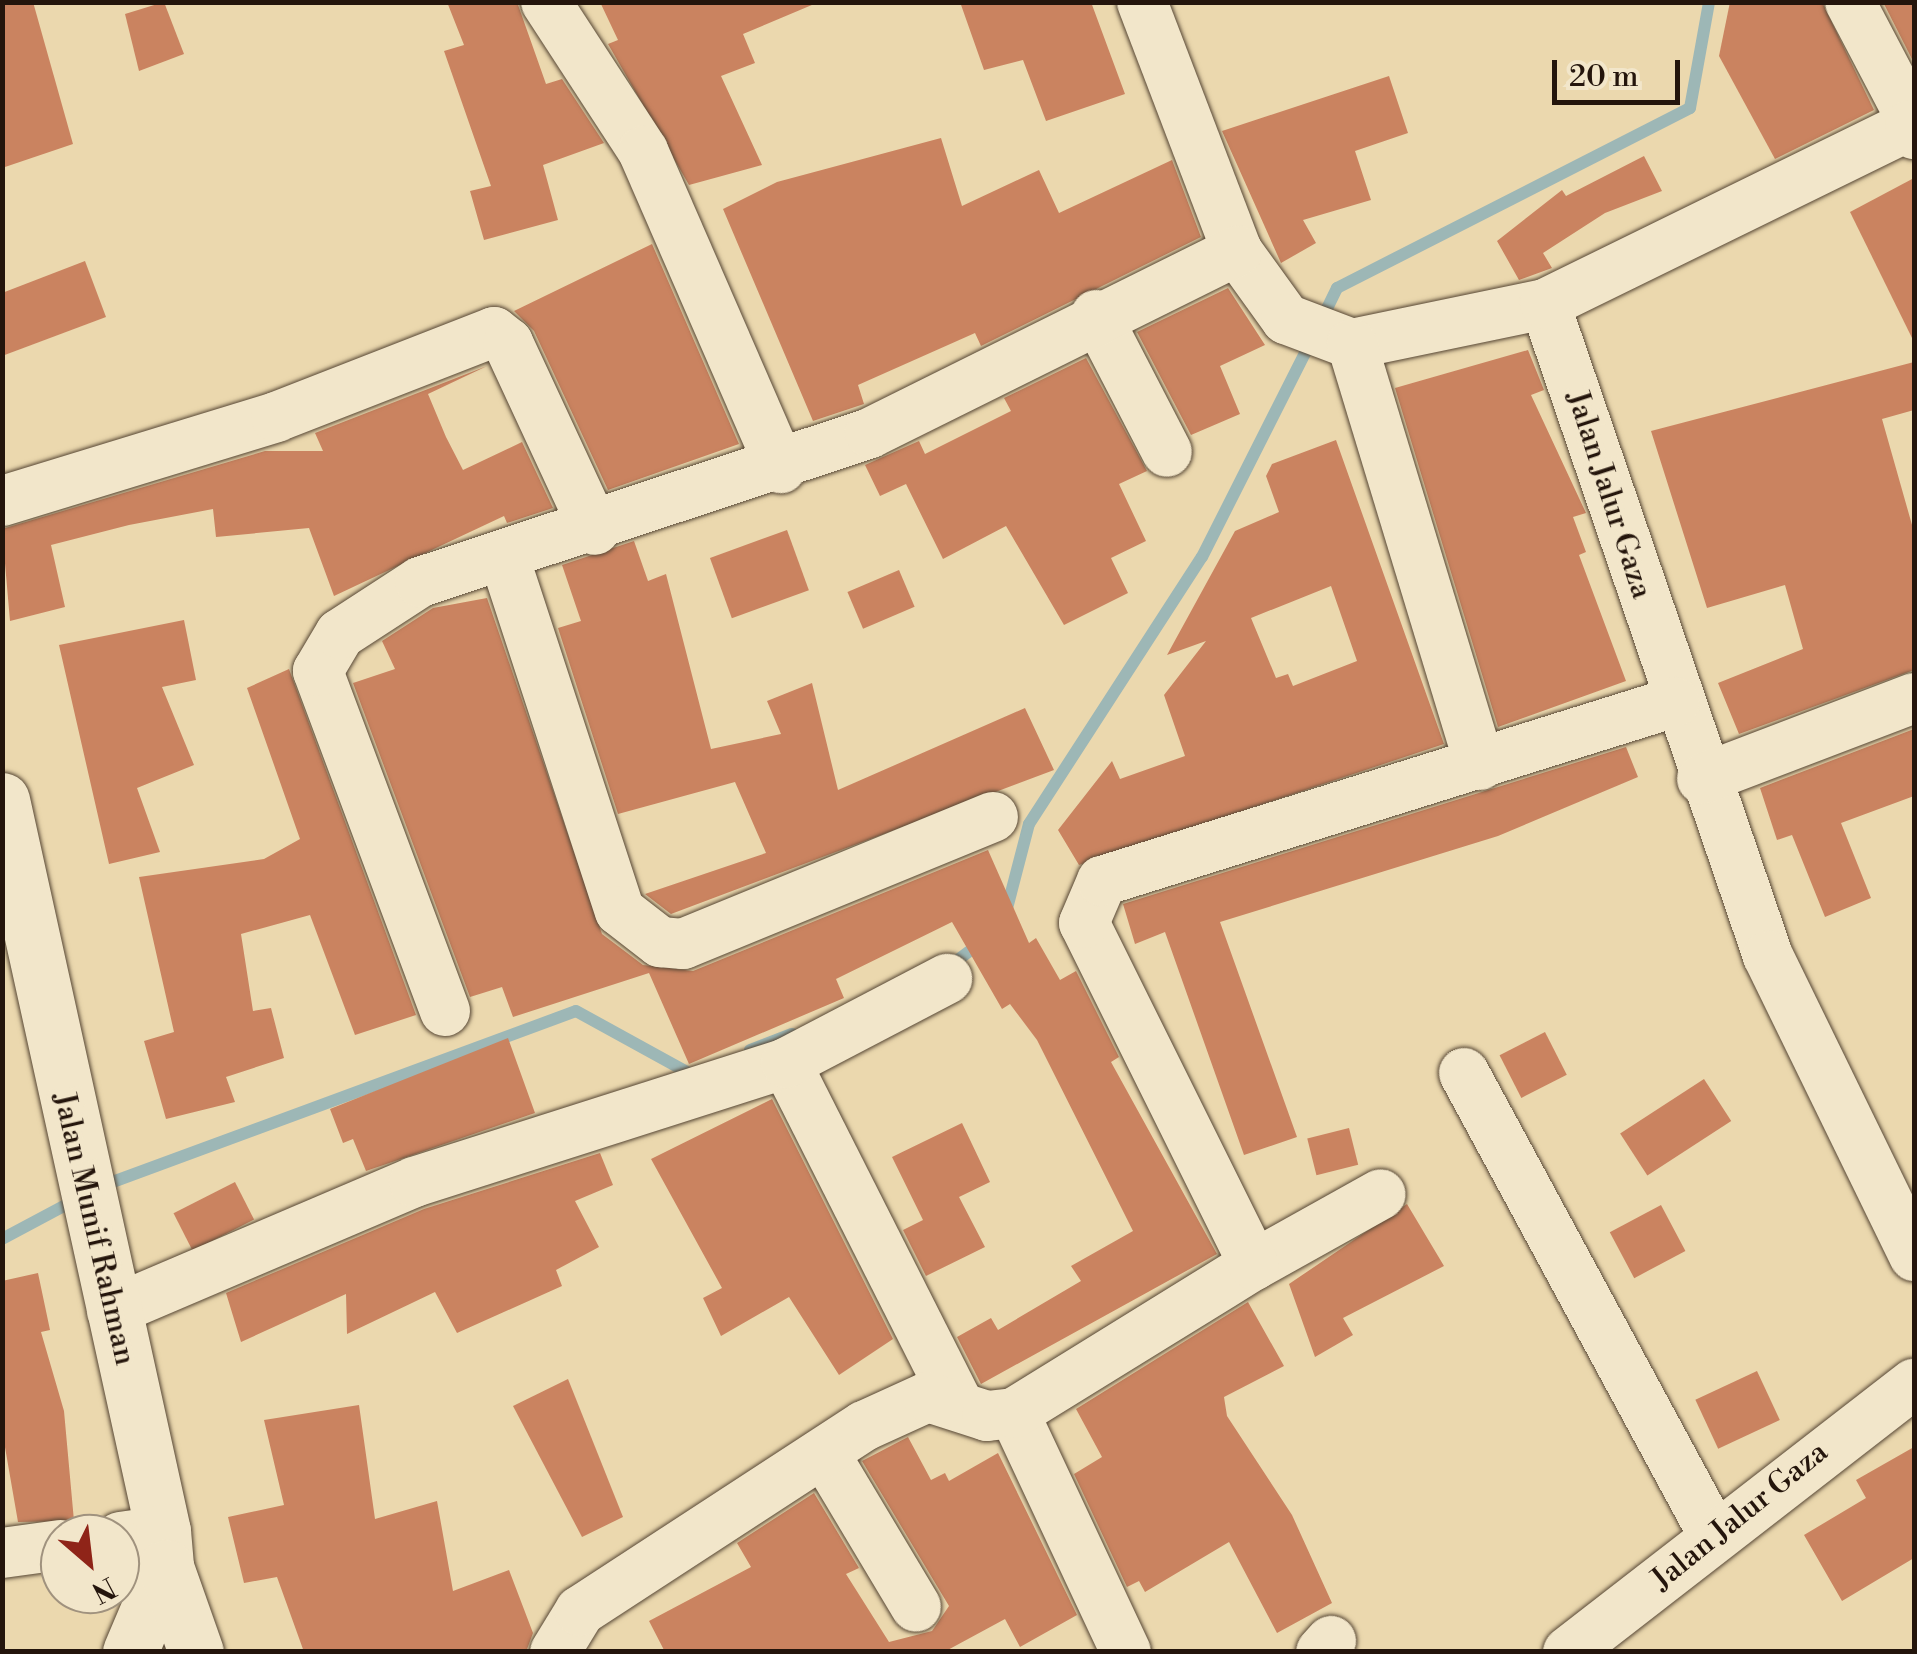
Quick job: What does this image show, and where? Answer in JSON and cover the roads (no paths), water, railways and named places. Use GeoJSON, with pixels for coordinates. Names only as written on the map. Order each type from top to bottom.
{"type":"FeatureCollection","features":[{"type":"Feature","properties":{"kind":"street"},"geometry":{"type":"LineString","coordinates":[[546,2],[644,151],[780,468]]}},
{"type":"Feature","properties":{"kind":"street"},"geometry":{"type":"LineString","coordinates":[[1142,2],[1237,251],[1322,332],[1480,765]]}},
{"type":"Feature","properties":{"kind":"street"},"geometry":{"type":"LineString","coordinates":[[1322,332],[1545,304],[1913,128],[1850,2]]}},
{"type":"Feature","properties":{"kind":"street"},"geometry":{"type":"LineString","coordinates":[[445,1011],[318,672],[340,634],[420,582],[505,560],[780,468],[870,433],[1096,315],[1237,251]]}},
{"type":"Feature","properties":{"kind":"street","name":"Jalan Jalur Gaza"},"geometry":{"type":"LineString","coordinates":[[1545,304],[1702,779],[1803,1036],[1914,1256]]}},
{"type":"Feature","properties":{"kind":"street"},"geometry":{"type":"LineString","coordinates":[[1096,315],[1167,452]]}},
{"type":"Feature","properties":{"kind":"street"},"geometry":{"type":"LineString","coordinates":[[2,501],[276,417],[494,332],[508,343],[594,530]]}},
{"type":"Feature","properties":{"kind":"street"},"geometry":{"type":"LineString","coordinates":[[505,560],[620,911],[660,942],[682,944],[993,817]]}},
{"type":"Feature","properties":{"kind":"street"},"geometry":{"type":"LineString","coordinates":[[1702,779],[1914,698]]}},
{"type":"Feature","properties":{"kind":"street"},"geometry":{"type":"LineString","coordinates":[[1254,1265],[1102,963],[1085,904],[1114,872],[1480,765],[1675,702]]}},
{"type":"Feature","properties":{"kind":"street","name":"Jalan Munif Rahman"},"geometry":{"type":"LineString","coordinates":[[2,800],[76,1164],[112,1311],[150,1545],[196,1652]]}},
{"type":"Feature","properties":{"kind":"street"},"geometry":{"type":"LineString","coordinates":[[112,1311],[414,1182],[786,1063],[946,979]]}},
{"type":"Feature","properties":{"kind":"street"},"geometry":{"type":"LineString","coordinates":[[786,1063],[955,1398],[986,1416],[1014,1413],[1254,1265],[1380,1194]]}},
{"type":"Feature","properties":{"kind":"street"},"geometry":{"type":"LineString","coordinates":[[1464,1073],[1714,1536]]}},
{"type":"Feature","properties":{"kind":"street","name":"Jalan Jalur Gaza"},"geometry":{"type":"LineString","coordinates":[[1568,1652],[1914,1384]]}},
{"type":"Feature","properties":{"kind":"street"},"geometry":{"type":"LineString","coordinates":[[556,1652],[580,1611],[824,1453],[903,1406],[955,1398]]}},
{"type":"Feature","properties":{"kind":"street"},"geometry":{"type":"LineString","coordinates":[[1014,1413],[1126,1652]]}},
{"type":"Feature","properties":{"kind":"street"},"geometry":{"type":"LineString","coordinates":[[824,1453],[916,1607]]}},
{"type":"Feature","properties":{"kind":"street"},"geometry":{"type":"LineString","coordinates":[[130,1652],[150,1545]]}},
{"type":"Feature","properties":{"kind":"street"},"geometry":{"type":"LineString","coordinates":[[2,1554],[40,1549]]}},
{"type":"Feature","properties":{"kind":"waterway"},"geometry":{"type":"LineString","coordinates":[[1320,323],[1337,288],[1690,108],[1709,2]]}},
{"type":"Feature","properties":{"kind":"waterway"},"geometry":{"type":"LineString","coordinates":[[1005,916],[1029,824],[1202,557],[1311,341]]}},
{"type":"Feature","properties":{"kind":"waterway"},"geometry":{"type":"LineString","coordinates":[[947,968],[983,941]]}},
{"type":"Feature","properties":{"kind":"waterway"},"geometry":{"type":"LineString","coordinates":[[99,1187],[576,1011],[696,1077]]}},
{"type":"Feature","properties":{"kind":"waterway"},"geometry":{"type":"LineString","coordinates":[[750,1050],[792,1034]]}},
{"type":"Feature","properties":{"kind":"waterway"},"geometry":{"type":"LineString","coordinates":[[2,1239],[77,1199]]}}]}
